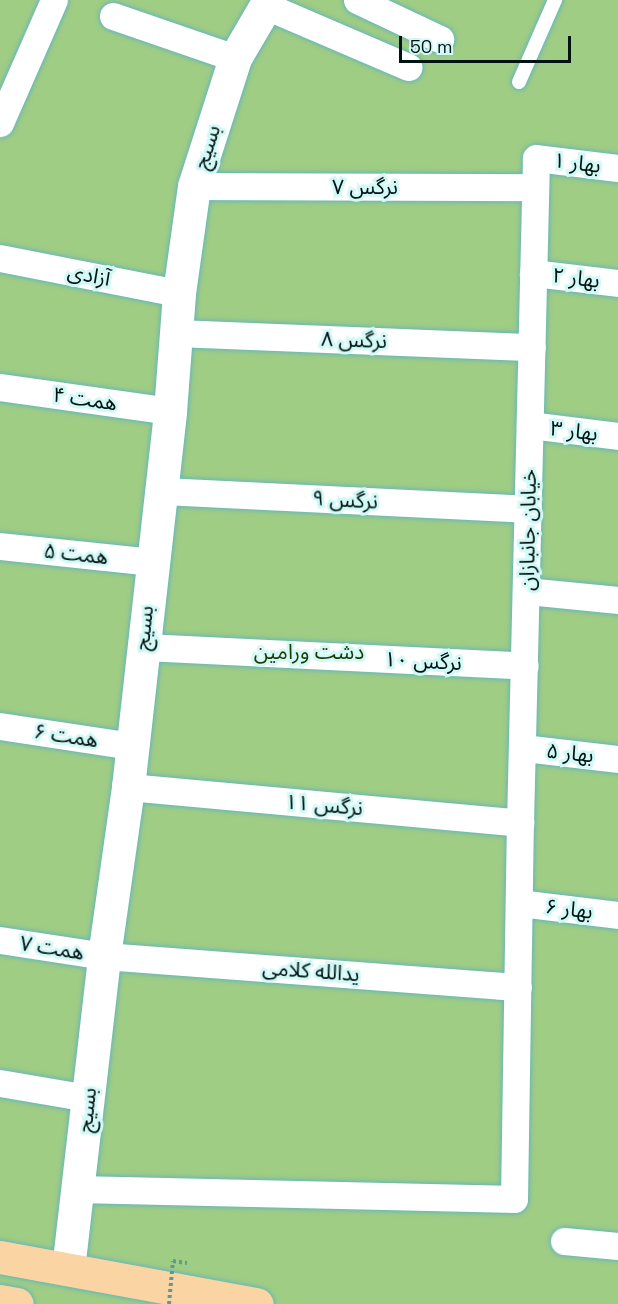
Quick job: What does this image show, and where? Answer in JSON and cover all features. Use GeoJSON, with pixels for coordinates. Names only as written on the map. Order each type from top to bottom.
{"type":"FeatureCollection","features":[{"type":"Feature","properties":{"kind":"highway"},"geometry":{"type":"LineString","coordinates":[[0,1257],[257,1304]]}},
{"type":"Feature","properties":{"kind":"highway"},"geometry":{"type":"LineString","coordinates":[[0,1301],[17,1304]]}},
{"type":"Feature","properties":{"kind":"main road","name":"بسیج"},"geometry":{"type":"LineString","coordinates":[[68,1269],[104,956],[128,788],[151,562],[170,411],[179,293],[194,186],[235,58],[267,3]]}},
{"type":"Feature","properties":{"kind":"street"},"geometry":{"type":"LineString","coordinates":[[0,123],[54,0]]}},
{"type":"Feature","properties":{"kind":"street"},"geometry":{"type":"LineString","coordinates":[[357,0],[440,39]]}},
{"type":"Feature","properties":{"kind":"street"},"geometry":{"type":"LineString","coordinates":[[267,3],[408,67]]}},
{"type":"Feature","properties":{"kind":"street"},"geometry":{"type":"LineString","coordinates":[[113,16],[235,58]]}},
{"type":"Feature","properties":{"kind":"street","name":"بهار ۱"},"geometry":{"type":"LineString","coordinates":[[536,158],[618,168]]}},
{"type":"Feature","properties":{"kind":"street","name":"خیابان جانبازان"},"geometry":{"type":"LineString","coordinates":[[79,1189],[514,1199],[520,823],[536,158]]}},
{"type":"Feature","properties":{"kind":"street","name":"نرگس ۷"},"geometry":{"type":"LineString","coordinates":[[194,186],[535,187]]}},
{"type":"Feature","properties":{"kind":"street","name":"آزادی"},"geometry":{"type":"LineString","coordinates":[[0,258],[179,293]]}},
{"type":"Feature","properties":{"kind":"street","name":"بهار ۲"},"geometry":{"type":"LineString","coordinates":[[533,273],[618,283]]}},
{"type":"Feature","properties":{"kind":"street","name":"نرگس ۸"},"geometry":{"type":"LineString","coordinates":[[177,333],[532,347]]}},
{"type":"Feature","properties":{"kind":"street","name":"همت ۴"},"geometry":{"type":"LineString","coordinates":[[0,387],[170,411]]}},
{"type":"Feature","properties":{"kind":"street","name":"بهار ۳"},"geometry":{"type":"LineString","coordinates":[[530,425],[618,436]]}},
{"type":"Feature","properties":{"kind":"street","name":"نرگس ۹"},"geometry":{"type":"LineString","coordinates":[[161,491],[528,508]]}},
{"type":"Feature","properties":{"kind":"street","name":"همت ۵"},"geometry":{"type":"LineString","coordinates":[[0,546],[151,562]]}},
{"type":"Feature","properties":{"kind":"street"},"geometry":{"type":"LineString","coordinates":[[526,591],[618,600]]}},
{"type":"Feature","properties":{"kind":"street","name":"نرگس ۱۰"},"geometry":{"type":"LineString","coordinates":[[142,647],[525,666]]}},
{"type":"Feature","properties":{"kind":"street","name":"همت ۶"},"geometry":{"type":"LineString","coordinates":[[0,726],[132,746]]}},
{"type":"Feature","properties":{"kind":"street","name":"بهار ۵"},"geometry":{"type":"LineString","coordinates":[[523,748],[618,759]]}},
{"type":"Feature","properties":{"kind":"street","name":"نرگس ۱۱"},"geometry":{"type":"LineString","coordinates":[[128,788],[520,823]]}},
{"type":"Feature","properties":{"kind":"street","name":"بهار ۶"},"geometry":{"type":"LineString","coordinates":[[519,903],[618,915]]}},
{"type":"Feature","properties":{"kind":"street","name":"همت ۷"},"geometry":{"type":"LineString","coordinates":[[0,940],[104,956]]}},
{"type":"Feature","properties":{"kind":"street","name":"یدالله کلامی"},"geometry":{"type":"LineString","coordinates":[[104,956],[518,987]]}},
{"type":"Feature","properties":{"kind":"street"},"geometry":{"type":"LineString","coordinates":[[0,1083],[88,1098]]}},
{"type":"Feature","properties":{"kind":"street"},"geometry":{"type":"LineString","coordinates":[[564,1241],[618,1246]]}},
{"type":"Feature","properties":{"kind":"lane"},"geometry":{"type":"LineString","coordinates":[[519,82],[555,0]]}},
{"type":"Feature","properties":{"kind":"path"},"geometry":{"type":"LineString","coordinates":[[169,1304],[174,1261],[187,1263]]}},
{"type":"Feature","properties":{"kind":"green space","name":"دشت ورامین"},"geometry":{"type":"Polygon","coordinates":[[[0,0],[618,0],[618,1304],[0,1304],[0,0]]]}}]}
